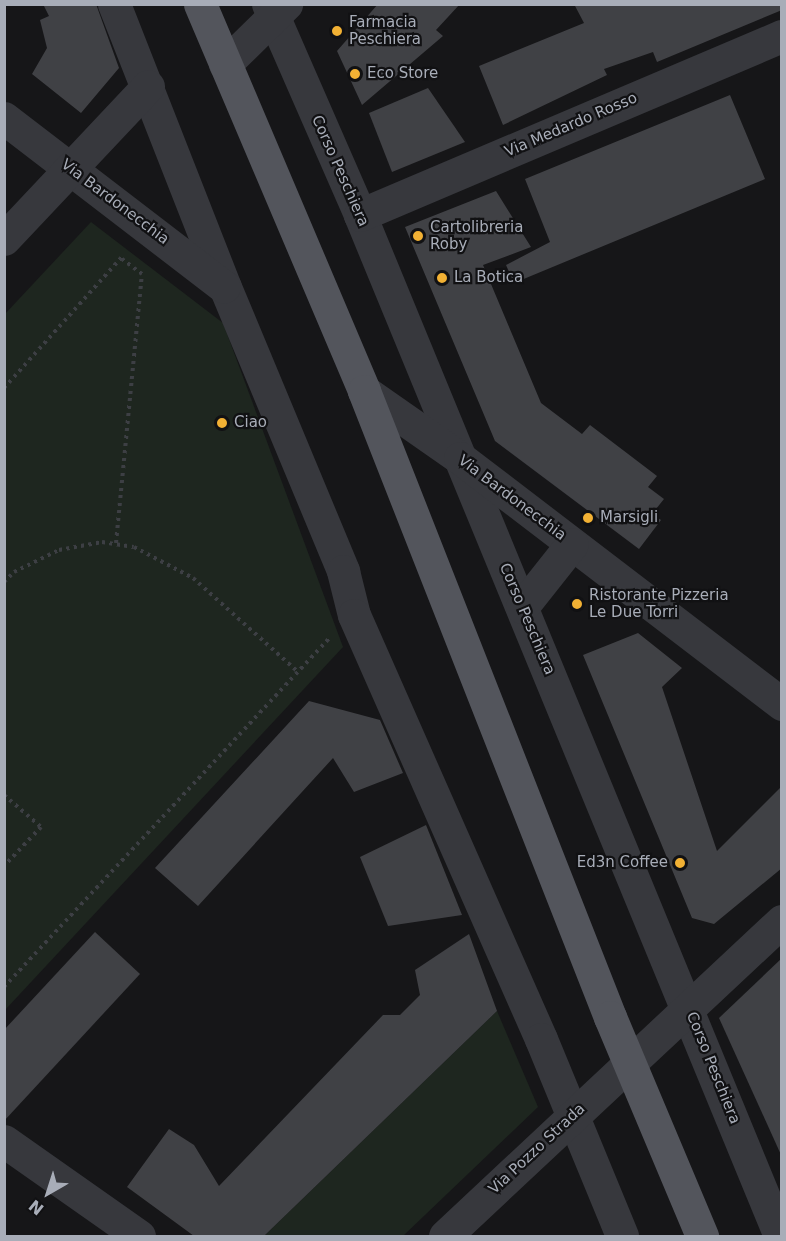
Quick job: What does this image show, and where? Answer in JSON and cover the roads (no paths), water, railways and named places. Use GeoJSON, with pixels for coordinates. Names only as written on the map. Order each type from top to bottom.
{"type":"FeatureCollection","features":[{"type":"Feature","properties":{"kind":"main road"},"geometry":{"type":"LineString","coordinates":[[200,4],[364,391],[630,1062],[702,1236]]}},
{"type":"Feature","properties":{"kind":"street"},"geometry":{"type":"LineString","coordinates":[[114,4],[225,287],[343,571],[354,615],[573,1116],[622,1236]]}},
{"type":"Feature","properties":{"kind":"street"},"geometry":{"type":"LineString","coordinates":[[225,64],[276,9]]}},
{"type":"Feature","properties":{"kind":"street","name":"Corso Peschiera"},"geometry":{"type":"LineString","coordinates":[[276,9],[689,1007],[780,1236]]}},
{"type":"Feature","properties":{"kind":"street","name":"Via Medardo Rosso"},"geometry":{"type":"LineString","coordinates":[[360,216],[782,36]]}},
{"type":"Feature","properties":{"kind":"street"},"geometry":{"type":"LineString","coordinates":[[4,239],[148,86]]}},
{"type":"Feature","properties":{"kind":"street","name":"Via Bardonecchia"},"geometry":{"type":"LineString","coordinates":[[4,118],[225,287]]}},
{"type":"Feature","properties":{"kind":"street","name":"Via Bardonecchia"},"geometry":{"type":"LineString","coordinates":[[364,391],[460,458],[782,704]]}},
{"type":"Feature","properties":{"kind":"street","name":"Via Bardonecchia"},"geometry":{"type":"LineString","coordinates":[[522,607],[572,544]]}},
{"type":"Feature","properties":{"kind":"street","name":"Via Pozzo Strada"},"geometry":{"type":"LineString","coordinates":[[445,1236],[782,921]]}},
{"type":"Feature","properties":{"kind":"street"},"geometry":{"type":"LineString","coordinates":[[4,1141],[139,1236]]}},
{"type":"Feature","properties":{"kind":"place","name":"Farmacia Peschiera"},"geometry":{"type":"Point","coordinates":[337,31]}},
{"type":"Feature","properties":{"kind":"place","name":"Eco Store"},"geometry":{"type":"Point","coordinates":[355,74]}},
{"type":"Feature","properties":{"kind":"place","name":"Cartolibreria Roby"},"geometry":{"type":"Point","coordinates":[418,236]}},
{"type":"Feature","properties":{"kind":"place","name":"La Botica"},"geometry":{"type":"Point","coordinates":[442,278]}},
{"type":"Feature","properties":{"kind":"place","name":"Ciao"},"geometry":{"type":"Point","coordinates":[222,423]}},
{"type":"Feature","properties":{"kind":"place","name":"Marsigli"},"geometry":{"type":"Point","coordinates":[588,518]}},
{"type":"Feature","properties":{"kind":"place","name":"Ristorante Pizzeria Le Due Torri"},"geometry":{"type":"Point","coordinates":[577,604]}},
{"type":"Feature","properties":{"kind":"place","name":"Ed3n Coffee"},"geometry":{"type":"Point","coordinates":[680,863]}}]}
